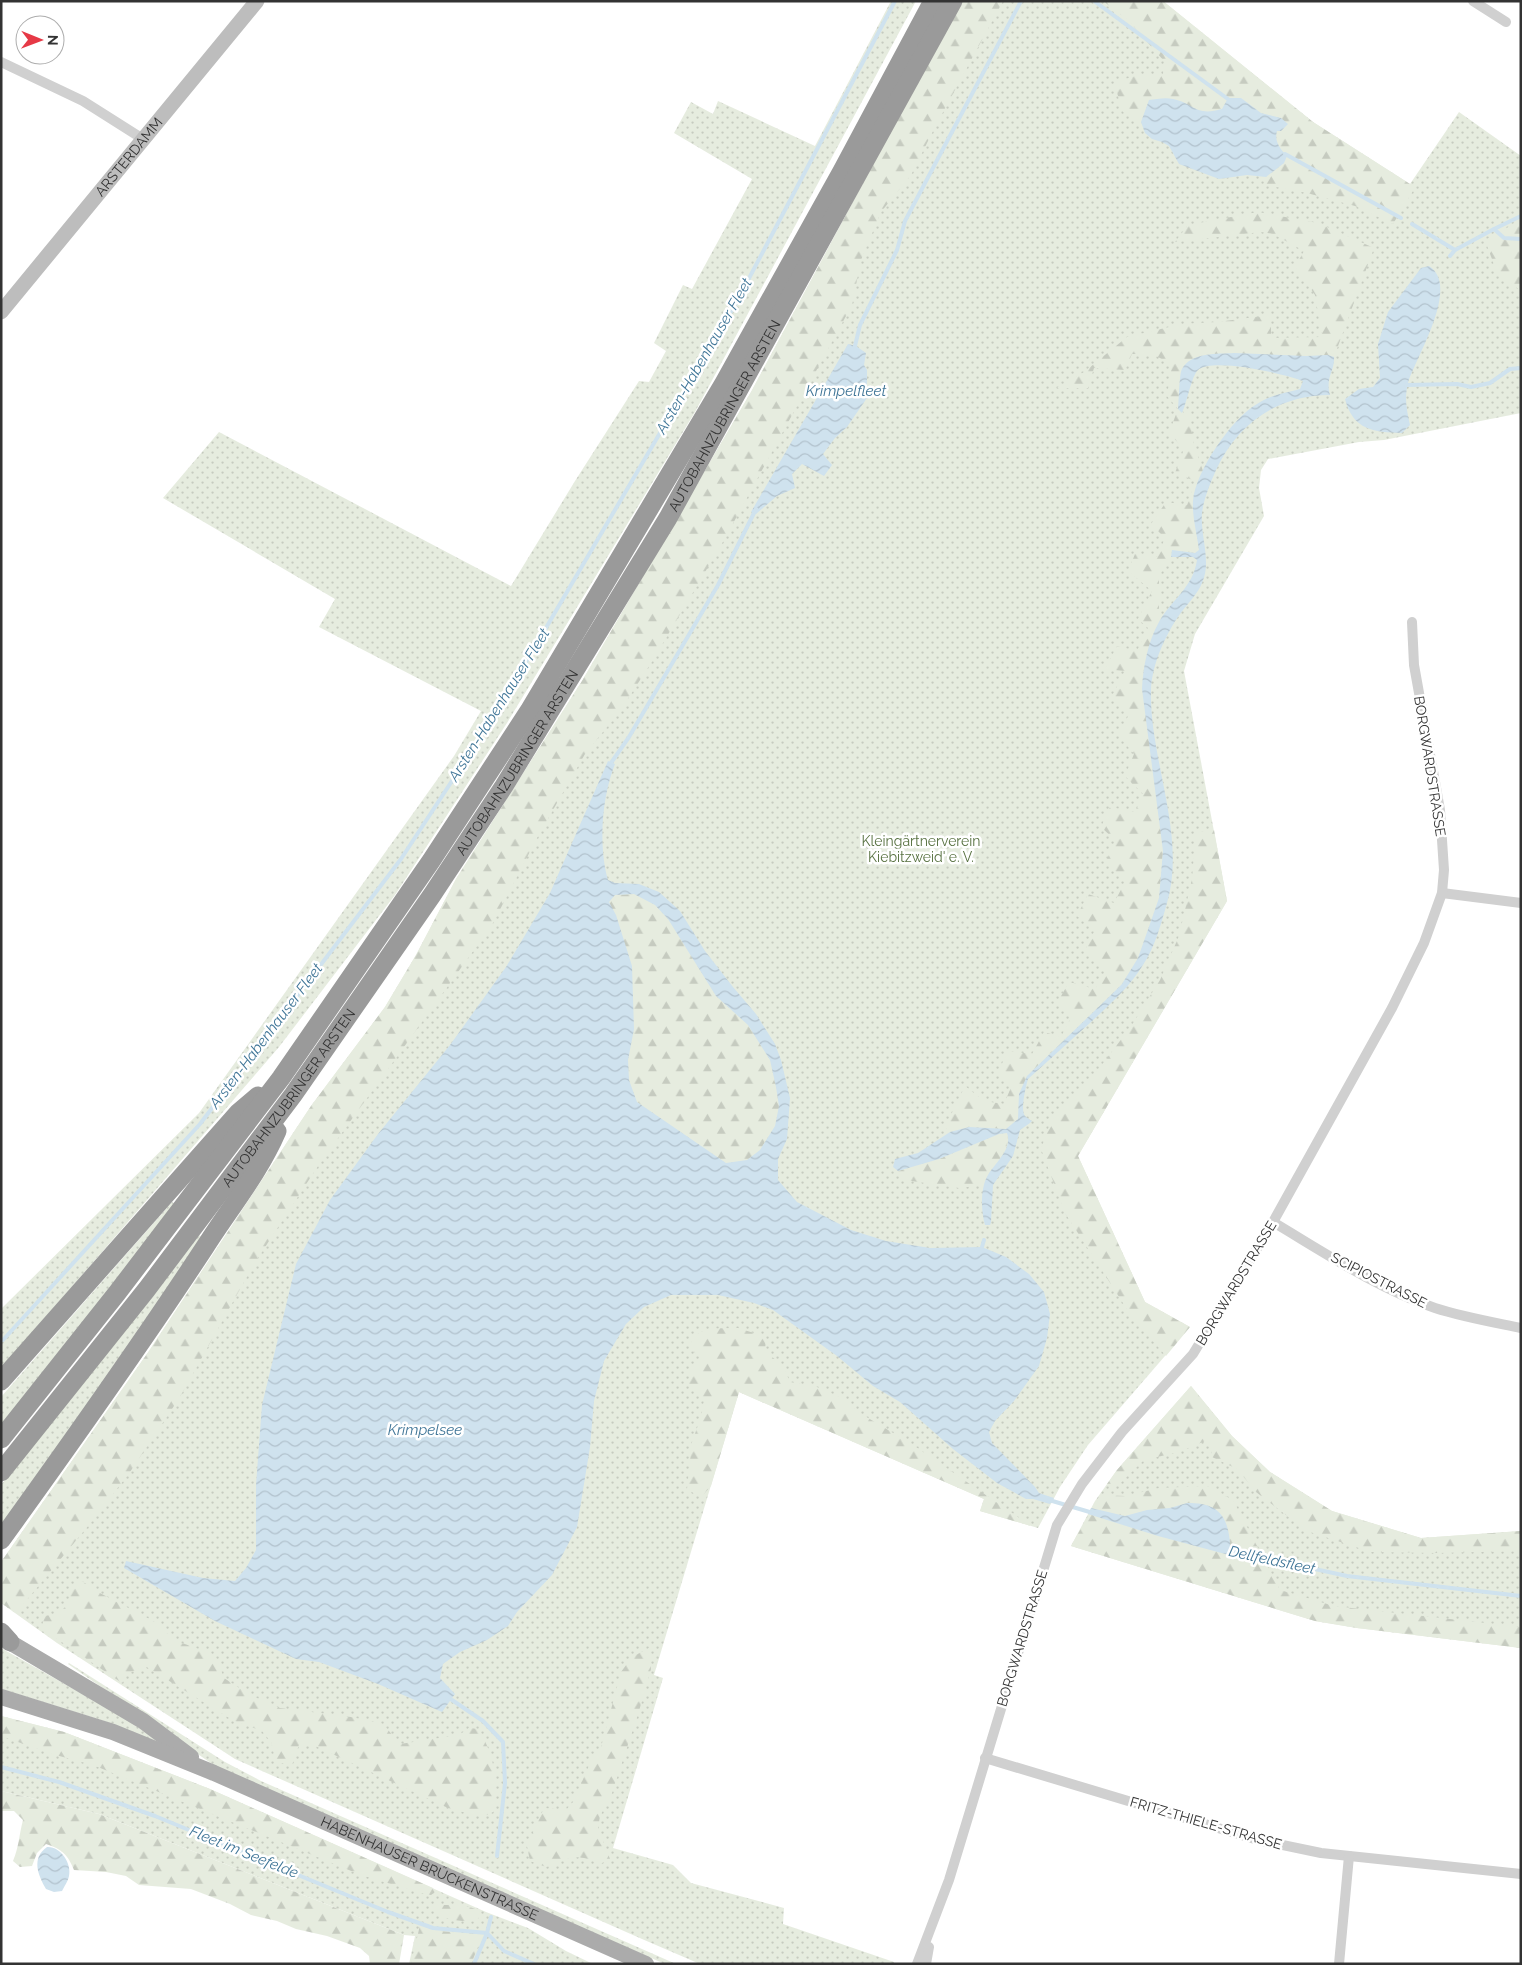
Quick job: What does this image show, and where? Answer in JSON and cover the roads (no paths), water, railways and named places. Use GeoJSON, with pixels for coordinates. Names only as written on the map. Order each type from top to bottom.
{"type":"FeatureCollection","features":[{"type":"Feature","properties":{"kind":"highway","name":"AUTOBAHNZUBRINGER ARSTEN"},"geometry":{"type":"LineString","coordinates":[[1,1438],[117,1293],[280,1078],[431,861],[529,711],[724,383],[933,1]]}},
{"type":"Feature","properties":{"kind":"highway","name":"AUTOBAHNZUBRINGER ARSTEN"},"geometry":{"type":"LineString","coordinates":[[1,1472],[147,1289],[293,1095],[422,910],[504,786],[668,518],[953,1]]}},
{"type":"Feature","properties":{"kind":"highway"},"geometry":{"type":"LineString","coordinates":[[1,1381],[238,1113],[280,1078]]}},
{"type":"Feature","properties":{"kind":"highway"},"geometry":{"type":"LineString","coordinates":[[1,1540],[95,1410],[258,1168],[274,1140],[293,1095]]}},
{"type":"Feature","properties":{"kind":"main road","name":"HABENHAUSER BRÜCKENSTRASSE"},"geometry":{"type":"LineString","coordinates":[[9,1640],[143,1722],[214,1773]]}},
{"type":"Feature","properties":{"kind":"main road","name":"HABENHAUSER BRÜCKENSTRASSE"},"geometry":{"type":"LineString","coordinates":[[1,1697],[113,1732],[214,1773],[646,1964]]}},
{"type":"Feature","properties":{"kind":"street","name":"ARSTERDAMM"},"geometry":{"type":"LineString","coordinates":[[1,312],[257,1]]}},
{"type":"Feature","properties":{"kind":"street"},"geometry":{"type":"LineString","coordinates":[[1472,1],[1506,22]]}},
{"type":"Feature","properties":{"kind":"street"},"geometry":{"type":"LineString","coordinates":[[1,62],[83,101],[143,139]]}},
{"type":"Feature","properties":{"kind":"street","name":"BORGWARDSTRASSE"},"geometry":{"type":"LineString","coordinates":[[918,1964],[949,1880],[1058,1523],[1078,1491],[1122,1432],[1193,1354],[1273,1222],[1392,1008],[1424,943],[1442,893],[1444,870],[1440,810],[1414,665],[1412,622]]}},
{"type":"Feature","properties":{"kind":"street"},"geometry":{"type":"LineString","coordinates":[[1442,893],[1521,903]]}},
{"type":"Feature","properties":{"kind":"street","name":"SCIPIOSTRASSE"},"geometry":{"type":"LineString","coordinates":[[1273,1222],[1365,1276],[1411,1298],[1476,1320],[1521,1328]]}},
{"type":"Feature","properties":{"kind":"street","name":"FRITZ-THIELE-STRASSE"},"geometry":{"type":"LineString","coordinates":[[985,1758],[1258,1840],[1322,1853],[1521,1874]]}},
{"type":"Feature","properties":{"kind":"street"},"geometry":{"type":"LineString","coordinates":[[1339,1964],[1350,1856]]}},
{"type":"Feature","properties":{"kind":"street","name":"BORGWARDSTRASSE"},"geometry":{"type":"LineString","coordinates":[[926,1964],[934,1919]]}},
{"type":"Feature","properties":{"kind":"water"},"geometry":{"type":"Polygon","coordinates":[[[1170,98],[1200,110],[1213,111],[1222,109],[1228,98],[1241,98],[1261,113],[1281,118],[1288,124],[1281,131],[1277,131],[1276,135],[1278,145],[1287,156],[1284,163],[1266,177],[1247,175],[1219,179],[1179,164],[1169,146],[1152,139],[1145,133],[1141,122],[1149,100],[1170,98]]]}},
{"type":"Feature","properties":{"kind":"water"},"geometry":{"type":"Polygon","coordinates":[[[1429,266],[1438,276],[1440,289],[1439,305],[1427,340],[1408,383],[1406,399],[1410,425],[1402,433],[1373,430],[1359,423],[1353,417],[1345,399],[1359,389],[1373,387],[1380,378],[1378,344],[1388,312],[1421,268],[1429,266]]]}},
{"type":"Feature","properties":{"kind":"water","name":"Krimpelfleet"},"geometry":{"type":"Polygon","coordinates":[[[848,344],[856,346],[866,353],[864,365],[867,370],[867,398],[847,427],[835,438],[823,454],[832,465],[824,476],[802,464],[792,474],[795,488],[777,496],[756,514],[751,512],[848,344]]]}},
{"type":"Feature","properties":{"kind":"water"},"geometry":{"type":"Polygon","coordinates":[[[1234,353],[1328,355],[1334,357],[1329,379],[1330,395],[1311,396],[1293,400],[1277,406],[1262,415],[1236,438],[1216,470],[1202,513],[1206,558],[1205,575],[1198,590],[1177,618],[1166,637],[1157,658],[1152,680],[1152,716],[1155,743],[1166,797],[1173,851],[1172,877],[1167,903],[1151,951],[1131,981],[1104,1010],[1028,1079],[1023,1109],[1025,1116],[1032,1121],[1020,1130],[1013,1156],[993,1185],[991,1222],[990,1225],[985,1225],[982,1193],[985,1180],[1008,1145],[1007,1133],[999,1134],[939,1159],[898,1171],[893,1167],[895,1159],[918,1153],[950,1132],[969,1127],[1006,1129],[1018,1119],[1019,1094],[1027,1076],[1122,984],[1138,958],[1159,898],[1163,851],[1142,689],[1144,672],[1149,646],[1155,629],[1191,578],[1197,560],[1193,557],[1171,557],[1172,550],[1195,553],[1199,550],[1193,513],[1195,489],[1208,461],[1226,433],[1247,411],[1257,404],[1272,396],[1300,389],[1303,381],[1281,374],[1249,368],[1218,365],[1206,366],[1196,373],[1182,413],[1178,409],[1180,382],[1181,372],[1186,363],[1205,355],[1234,353]]]}},
{"type":"Feature","properties":{"kind":"water","name":"Krimpelsee"},"geometry":{"type":"Polygon","coordinates":[[[608,761],[615,764],[604,806],[602,837],[608,880],[615,883],[639,884],[659,892],[680,911],[705,951],[756,1014],[775,1044],[790,1098],[787,1139],[778,1159],[778,1180],[797,1202],[851,1230],[886,1241],[930,1248],[982,1247],[1006,1257],[1029,1274],[1044,1292],[1050,1314],[1047,1338],[1039,1366],[1014,1401],[995,1421],[989,1432],[992,1443],[1039,1493],[1054,1498],[1050,1504],[1026,1499],[997,1483],[953,1449],[900,1402],[873,1386],[837,1356],[773,1310],[754,1303],[718,1295],[671,1295],[644,1307],[626,1324],[604,1361],[594,1401],[590,1447],[577,1527],[552,1575],[517,1612],[508,1626],[487,1640],[460,1652],[443,1664],[440,1678],[455,1694],[442,1712],[378,1684],[319,1662],[296,1659],[215,1621],[124,1568],[126,1561],[203,1578],[235,1581],[246,1568],[256,1550],[256,1485],[262,1405],[296,1264],[330,1200],[378,1134],[450,1045],[506,967],[550,893],[608,761]],[[634,894],[615,895],[609,902],[616,915],[632,966],[634,1029],[628,1060],[629,1080],[637,1102],[726,1163],[747,1160],[760,1150],[775,1126],[779,1106],[770,1060],[748,1025],[716,996],[668,919],[655,905],[634,894]]]}},
{"type":"Feature","properties":{"kind":"water"},"geometry":{"type":"Polygon","coordinates":[[[1187,1503],[1204,1504],[1221,1514],[1229,1535],[1229,1555],[1158,1536],[1088,1514],[1091,1508],[1125,1516],[1187,1503]]]}},
{"type":"Feature","properties":{"kind":"water"},"geometry":{"type":"Polygon","coordinates":[[[47,1847],[52,1847],[60,1852],[69,1866],[68,1878],[62,1891],[54,1892],[46,1889],[37,1867],[39,1856],[47,1847]]]}},
{"type":"Feature","properties":{"kind":"waterway","name":"Arsten-Habenhauser Fleet"},"geometry":{"type":"LineString","coordinates":[[3,1340],[200,1124],[401,859],[495,715],[736,303],[895,1]]}},
{"type":"Feature","properties":{"kind":"waterway","name":"Krimpelfleet"},"geometry":{"type":"LineString","coordinates":[[854,350],[860,325],[897,250],[905,221],[1021,1]]}},
{"type":"Feature","properties":{"kind":"waterway"},"geometry":{"type":"LineString","coordinates":[[1094,1],[1232,102]]}},
{"type":"Feature","properties":{"kind":"waterway"},"geometry":{"type":"LineString","coordinates":[[1285,154],[1401,218]]}},
{"type":"Feature","properties":{"kind":"waterway","name":"Krimpelfleet"},"geometry":{"type":"LineString","coordinates":[[1494,229],[1521,216]]}},
{"type":"Feature","properties":{"kind":"waterway"},"geometry":{"type":"LineString","coordinates":[[1412,224],[1455,250]]}},
{"type":"Feature","properties":{"kind":"waterway"},"geometry":{"type":"LineString","coordinates":[[1450,256],[1455,250],[1494,229],[1504,238],[1521,239]]}},
{"type":"Feature","properties":{"kind":"waterway"},"geometry":{"type":"LineString","coordinates":[[1406,385],[1457,384],[1471,387],[1490,383],[1510,369],[1521,368]]}},
{"type":"Feature","properties":{"kind":"waterway","name":"Krimpelfleet"},"geometry":{"type":"LineString","coordinates":[[611,763],[629,737],[718,585],[756,509]]}},
{"type":"Feature","properties":{"kind":"waterway"},"geometry":{"type":"LineString","coordinates":[[982,1247],[984,1240]]}},
{"type":"Feature","properties":{"kind":"waterway","name":"Dellfeldsfleet"},"geometry":{"type":"LineString","coordinates":[[1049,1500],[1093,1513]]}},
{"type":"Feature","properties":{"kind":"waterway","name":"Dellfeldsfleet"},"geometry":{"type":"LineString","coordinates":[[1227,1550],[1347,1576],[1521,1596]]}},
{"type":"Feature","properties":{"kind":"waterway"},"geometry":{"type":"LineString","coordinates":[[452,1700],[483,1721],[503,1742],[505,1783],[497,1856]]}},
{"type":"Feature","properties":{"kind":"waterway","name":"Fleet im Seefelde"},"geometry":{"type":"LineString","coordinates":[[1,1767],[59,1782],[155,1816],[388,1912],[433,1928],[487,1933]]}},
{"type":"Feature","properties":{"kind":"waterway"},"geometry":{"type":"LineString","coordinates":[[474,1964],[487,1933],[491,1917]]}},
{"type":"Feature","properties":{"kind":"waterway"},"geometry":{"type":"LineString","coordinates":[[487,1933],[504,1951],[534,1964]]}},
{"type":"Feature","properties":{"kind":"park label","name":"Kleingärtnerverein Kiebitzweid' e. V."},"geometry":{"type":"Point","coordinates":[921,850]}}]}
